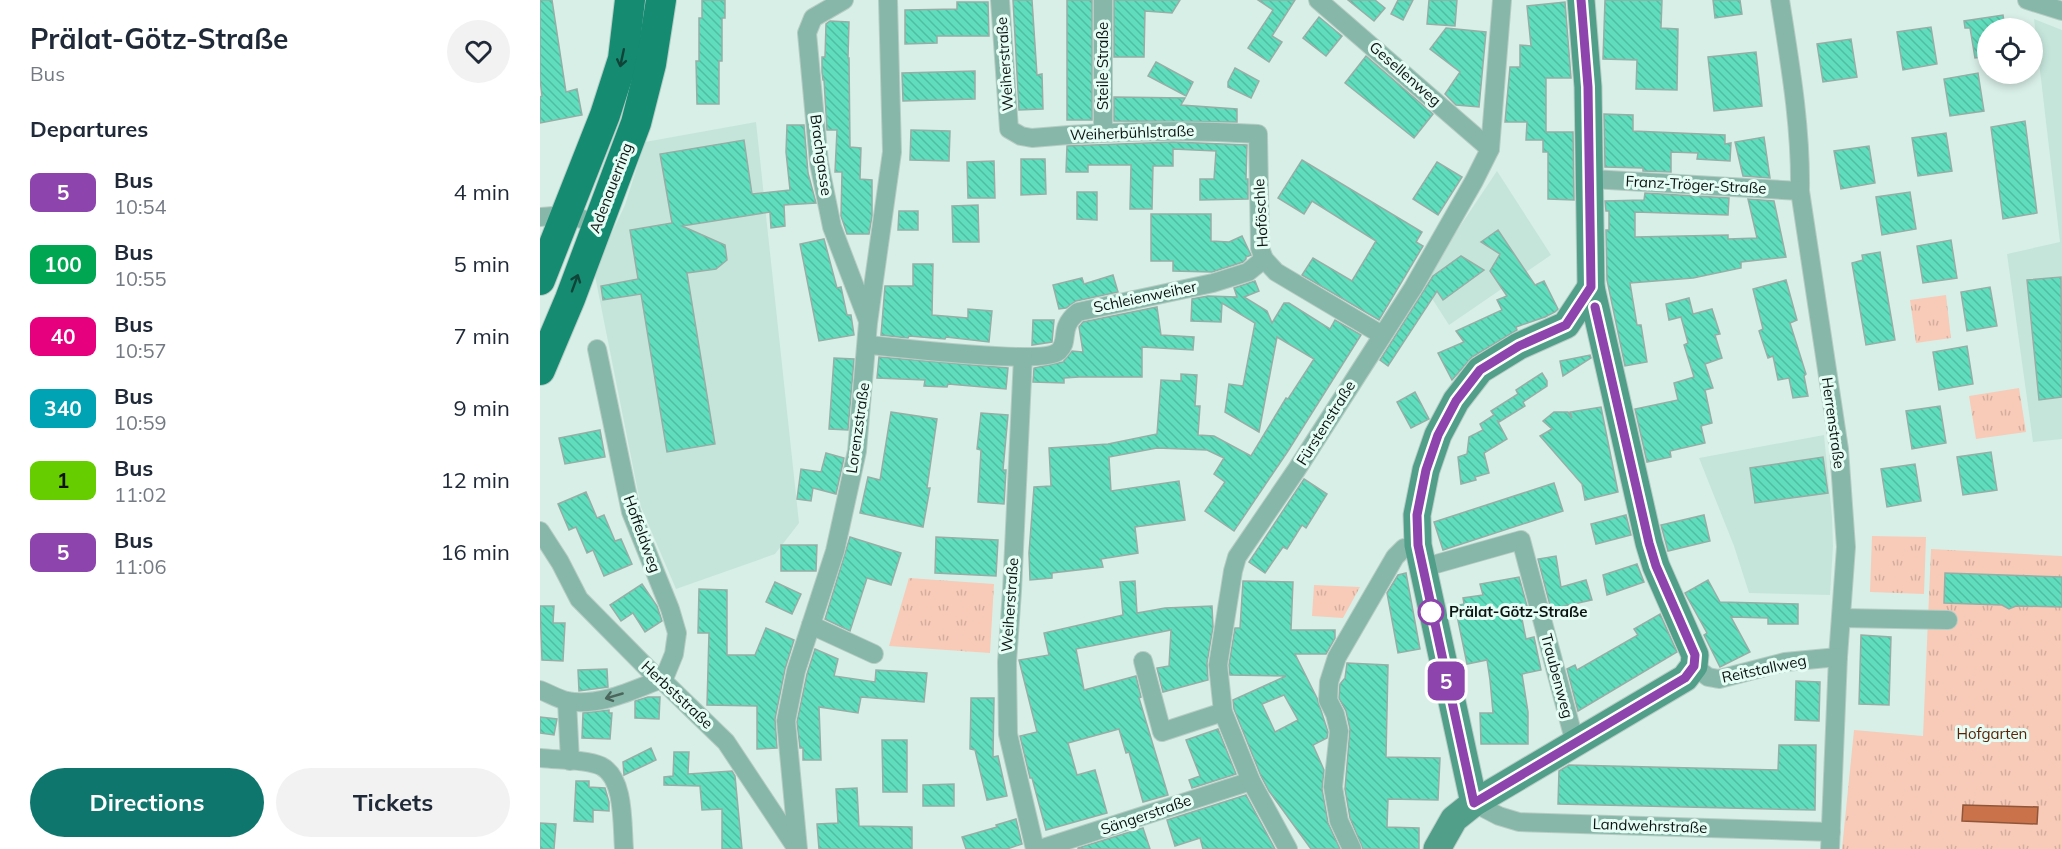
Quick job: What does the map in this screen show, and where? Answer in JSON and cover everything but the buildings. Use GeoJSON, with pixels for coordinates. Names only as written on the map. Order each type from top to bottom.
{"type":"FeatureCollection","features":[{"type":"Feature","properties":{"kind":"main road","name":"Adenauerring"},"geometry":{"type":"LineString","coordinates":[[540,280],[553,216],[605,115],[623,59],[630,0]]}},
{"type":"Feature","properties":{"kind":"main road","name":"Adenauerring"},"geometry":{"type":"LineString","coordinates":[[540,370],[570,298],[636,123],[651,64],[661,0]]}},
{"type":"Feature","properties":{"kind":"street","name":"Brachgasse"},"geometry":{"type":"LineString","coordinates":[[844,0],[813,18],[807,33],[819,163],[832,227],[868,323]]}},
{"type":"Feature","properties":{"kind":"street","name":"Lorenzstraße"},"geometry":{"type":"LineString","coordinates":[[797,849],[786,721],[796,671],[835,550],[857,450],[868,345],[868,323],[892,152],[888,0]]}},
{"type":"Feature","properties":{"kind":"street","name":"Weiherstraße"},"geometry":{"type":"LineString","coordinates":[[1000,0],[1009,129]]}},
{"type":"Feature","properties":{"kind":"street","name":"Steile Straße"},"geometry":{"type":"LineString","coordinates":[[1103,0],[1103,132]]}},
{"type":"Feature","properties":{"kind":"street","name":"Gesellenweg"},"geometry":{"type":"LineString","coordinates":[[1318,0],[1490,149]]}},
{"type":"Feature","properties":{"kind":"street","name":"Fürstenstraße"},"geometry":{"type":"LineString","coordinates":[[1288,849],[1251,780],[1223,712],[1218,664],[1233,571],[1238,557],[1432,256],[1490,149],[1502,0]]}},
{"type":"Feature","properties":{"kind":"street"},"geometry":{"type":"LineString","coordinates":[[1437,849],[1454,819],[1474,803],[1685,678],[1694,666],[1695,655],[1692,644],[1663,582],[1649,543],[1591,287],[1588,87],[1581,0]]}},
{"type":"Feature","properties":{"kind":"street","name":"Herrenstraße"},"geometry":{"type":"LineString","coordinates":[[1780,0],[1796,100],[1800,150],[1800,191],[1839,449],[1846,547],[1838,657],[1830,841]]}},
{"type":"Feature","properties":{"kind":"street"},"geometry":{"type":"LineString","coordinates":[[2027,0],[2062,11]]}},
{"type":"Feature","properties":{"kind":"street","name":"Weiherbühlstraße"},"geometry":{"type":"LineString","coordinates":[[1009,129],[1021,136],[1032,138],[1103,132],[1173,130],[1258,134]]}},
{"type":"Feature","properties":{"kind":"street","name":"Hoföschle"},"geometry":{"type":"LineString","coordinates":[[1258,134],[1260,248],[1264,259],[1276,272],[1382,335]]}},
{"type":"Feature","properties":{"kind":"street","name":"Franz-Tröger-Straße"},"geometry":{"type":"LineString","coordinates":[[1591,179],[1800,191]]}},
{"type":"Feature","properties":{"kind":"street"},"geometry":{"type":"LineString","coordinates":[[553,216],[598,223]]}},
{"type":"Feature","properties":{"kind":"street","name":"Schleienweiher"},"geometry":{"type":"LineString","coordinates":[[868,345],[1023,357],[1051,355],[1059,351],[1064,344],[1065,327],[1070,318],[1078,312],[1213,282],[1248,272],[1264,259]]}},
{"type":"Feature","properties":{"kind":"street"},"geometry":{"type":"LineString","coordinates":[[1474,803],[1420,556],[1417,515],[1426,470],[1438,435],[1456,401],[1480,370],[1519,346],[1566,325],[1591,287]]}},
{"type":"Feature","properties":{"kind":"street"},"geometry":{"type":"LineString","coordinates":[[1566,325],[1594,333],[1604,346]]}},
{"type":"Feature","properties":{"kind":"street","name":"Hoffeldweg"},"geometry":{"type":"LineString","coordinates":[[597,349],[631,512],[670,609],[677,633],[674,654],[661,681]]}},
{"type":"Feature","properties":{"kind":"street","name":"Weiherstraße"},"geometry":{"type":"LineString","coordinates":[[1023,357],[1007,662],[1008,734],[1035,849]]}},
{"type":"Feature","properties":{"kind":"street","name":"Herbststraße"},"geometry":{"type":"LineString","coordinates":[[540,531],[545,545],[579,599],[661,681],[726,741],[797,849]]}},
{"type":"Feature","properties":{"kind":"street","name":"Traubenweg"},"geometry":{"type":"LineString","coordinates":[[1420,556],[1521,540],[1575,743]]}},
{"type":"Feature","properties":{"kind":"street"},"geometry":{"type":"LineString","coordinates":[[1352,849],[1339,821],[1333,787],[1339,731],[1335,714],[1328,700],[1331,671],[1395,557],[1404,548],[1420,556]]}},
{"type":"Feature","properties":{"kind":"street"},"geometry":{"type":"LineString","coordinates":[[1842,618],[1948,620]]}},
{"type":"Feature","properties":{"kind":"street"},"geometry":{"type":"LineString","coordinates":[[811,625],[874,654]]}},
{"type":"Feature","properties":{"kind":"street","name":"Reitstallweg"},"geometry":{"type":"LineString","coordinates":[[1694,666],[1708,676],[1719,679],[1785,662],[1838,657]]}},
{"type":"Feature","properties":{"kind":"street"},"geometry":{"type":"LineString","coordinates":[[1143,661],[1161,732],[1223,712]]}},
{"type":"Feature","properties":{"kind":"street"},"geometry":{"type":"LineString","coordinates":[[540,690],[567,701],[593,701],[614,697],[661,681]]}},
{"type":"Feature","properties":{"kind":"street"},"geometry":{"type":"LineString","coordinates":[[567,701],[570,761]]}},
{"type":"Feature","properties":{"kind":"street"},"geometry":{"type":"LineString","coordinates":[[540,758],[600,765],[611,774],[619,791],[624,849]]}},
{"type":"Feature","properties":{"kind":"street","name":"Sängerstraße"},"geometry":{"type":"LineString","coordinates":[[1040,849],[1059,847],[1251,780]]}},
{"type":"Feature","properties":{"kind":"street","name":"Landwehrstraße"},"geometry":{"type":"LineString","coordinates":[[1474,803],[1498,816],[1519,822],[1830,841]]}},
{"type":"Feature","properties":{"kind":"shaded area"},"geometry":{"type":"Polygon","coordinates":[[[2043,23],[2062,30],[2062,439],[2033,442],[2007,254],[2060,242],[2042,84],[2043,23]]]}},
{"type":"Feature","properties":{"kind":"shaded area"},"geometry":{"type":"Polygon","coordinates":[[[756,122],[799,523],[775,554],[676,589],[641,507],[594,271],[625,205],[645,142],[756,122]]]}},
{"type":"Feature","properties":{"kind":"shaded area"},"geometry":{"type":"Polygon","coordinates":[[[1497,171],[1551,255],[1449,325],[1422,283],[1497,171]]]}},
{"type":"Feature","properties":{"kind":"shaded area"},"geometry":{"type":"Polygon","coordinates":[[[1824,435],[1832,517],[1830,595],[1749,593],[1734,546],[1699,458],[1824,435]]]}},
{"type":"Feature","properties":{"kind":"shaded area"},"geometry":{"type":"Polygon","coordinates":[[[1963,805],[2038,807],[2037,824],[1962,821],[1963,805]]]}},
{"type":"Feature","properties":{"kind":"green space"},"geometry":{"type":"Polygon","coordinates":[[[1946,295],[1951,338],[1916,343],[1910,300],[1946,295]]]}},
{"type":"Feature","properties":{"kind":"green space"},"geometry":{"type":"Polygon","coordinates":[[[2019,388],[2026,432],[1976,439],[1969,396],[2019,388]]]}},
{"type":"Feature","properties":{"kind":"green space"},"geometry":{"type":"Polygon","coordinates":[[[1872,536],[1926,537],[1924,594],[1870,592],[1872,536]]]}},
{"type":"Feature","properties":{"kind":"green space","name":"Hofgarten"},"geometry":{"type":"Polygon","coordinates":[[[1931,549],[2062,556],[2062,849],[1842,849],[1854,730],[1923,736],[1931,549]],[[1963,805],[1963,821],[2037,824],[2038,807],[1963,805]]]}},
{"type":"Feature","properties":{"kind":"green space"},"geometry":{"type":"Polygon","coordinates":[[[909,578],[994,584],[990,653],[889,646],[909,578]]]}},
{"type":"Feature","properties":{"kind":"green space"},"geometry":{"type":"Polygon","coordinates":[[[1314,585],[1360,587],[1343,618],[1312,616],[1314,585]]]}},
{"type":"Feature","properties":{"kind":"bus line","name":"5"},"geometry":{"type":"LineString","coordinates":[[1581,0],[1588,87],[1591,287],[1566,325],[1519,346],[1480,370],[1456,401],[1438,435],[1426,470],[1417,515],[1417,539],[1431,612],[1474,803],[1685,678],[1696,661],[1692,644],[1656,566],[1649,543],[1595,307]]}},
{"type":"Feature","properties":{"kind":"place","name":"Prälat-Götz-Straße"},"geometry":{"type":"Point","coordinates":[1431,612]}}]}
